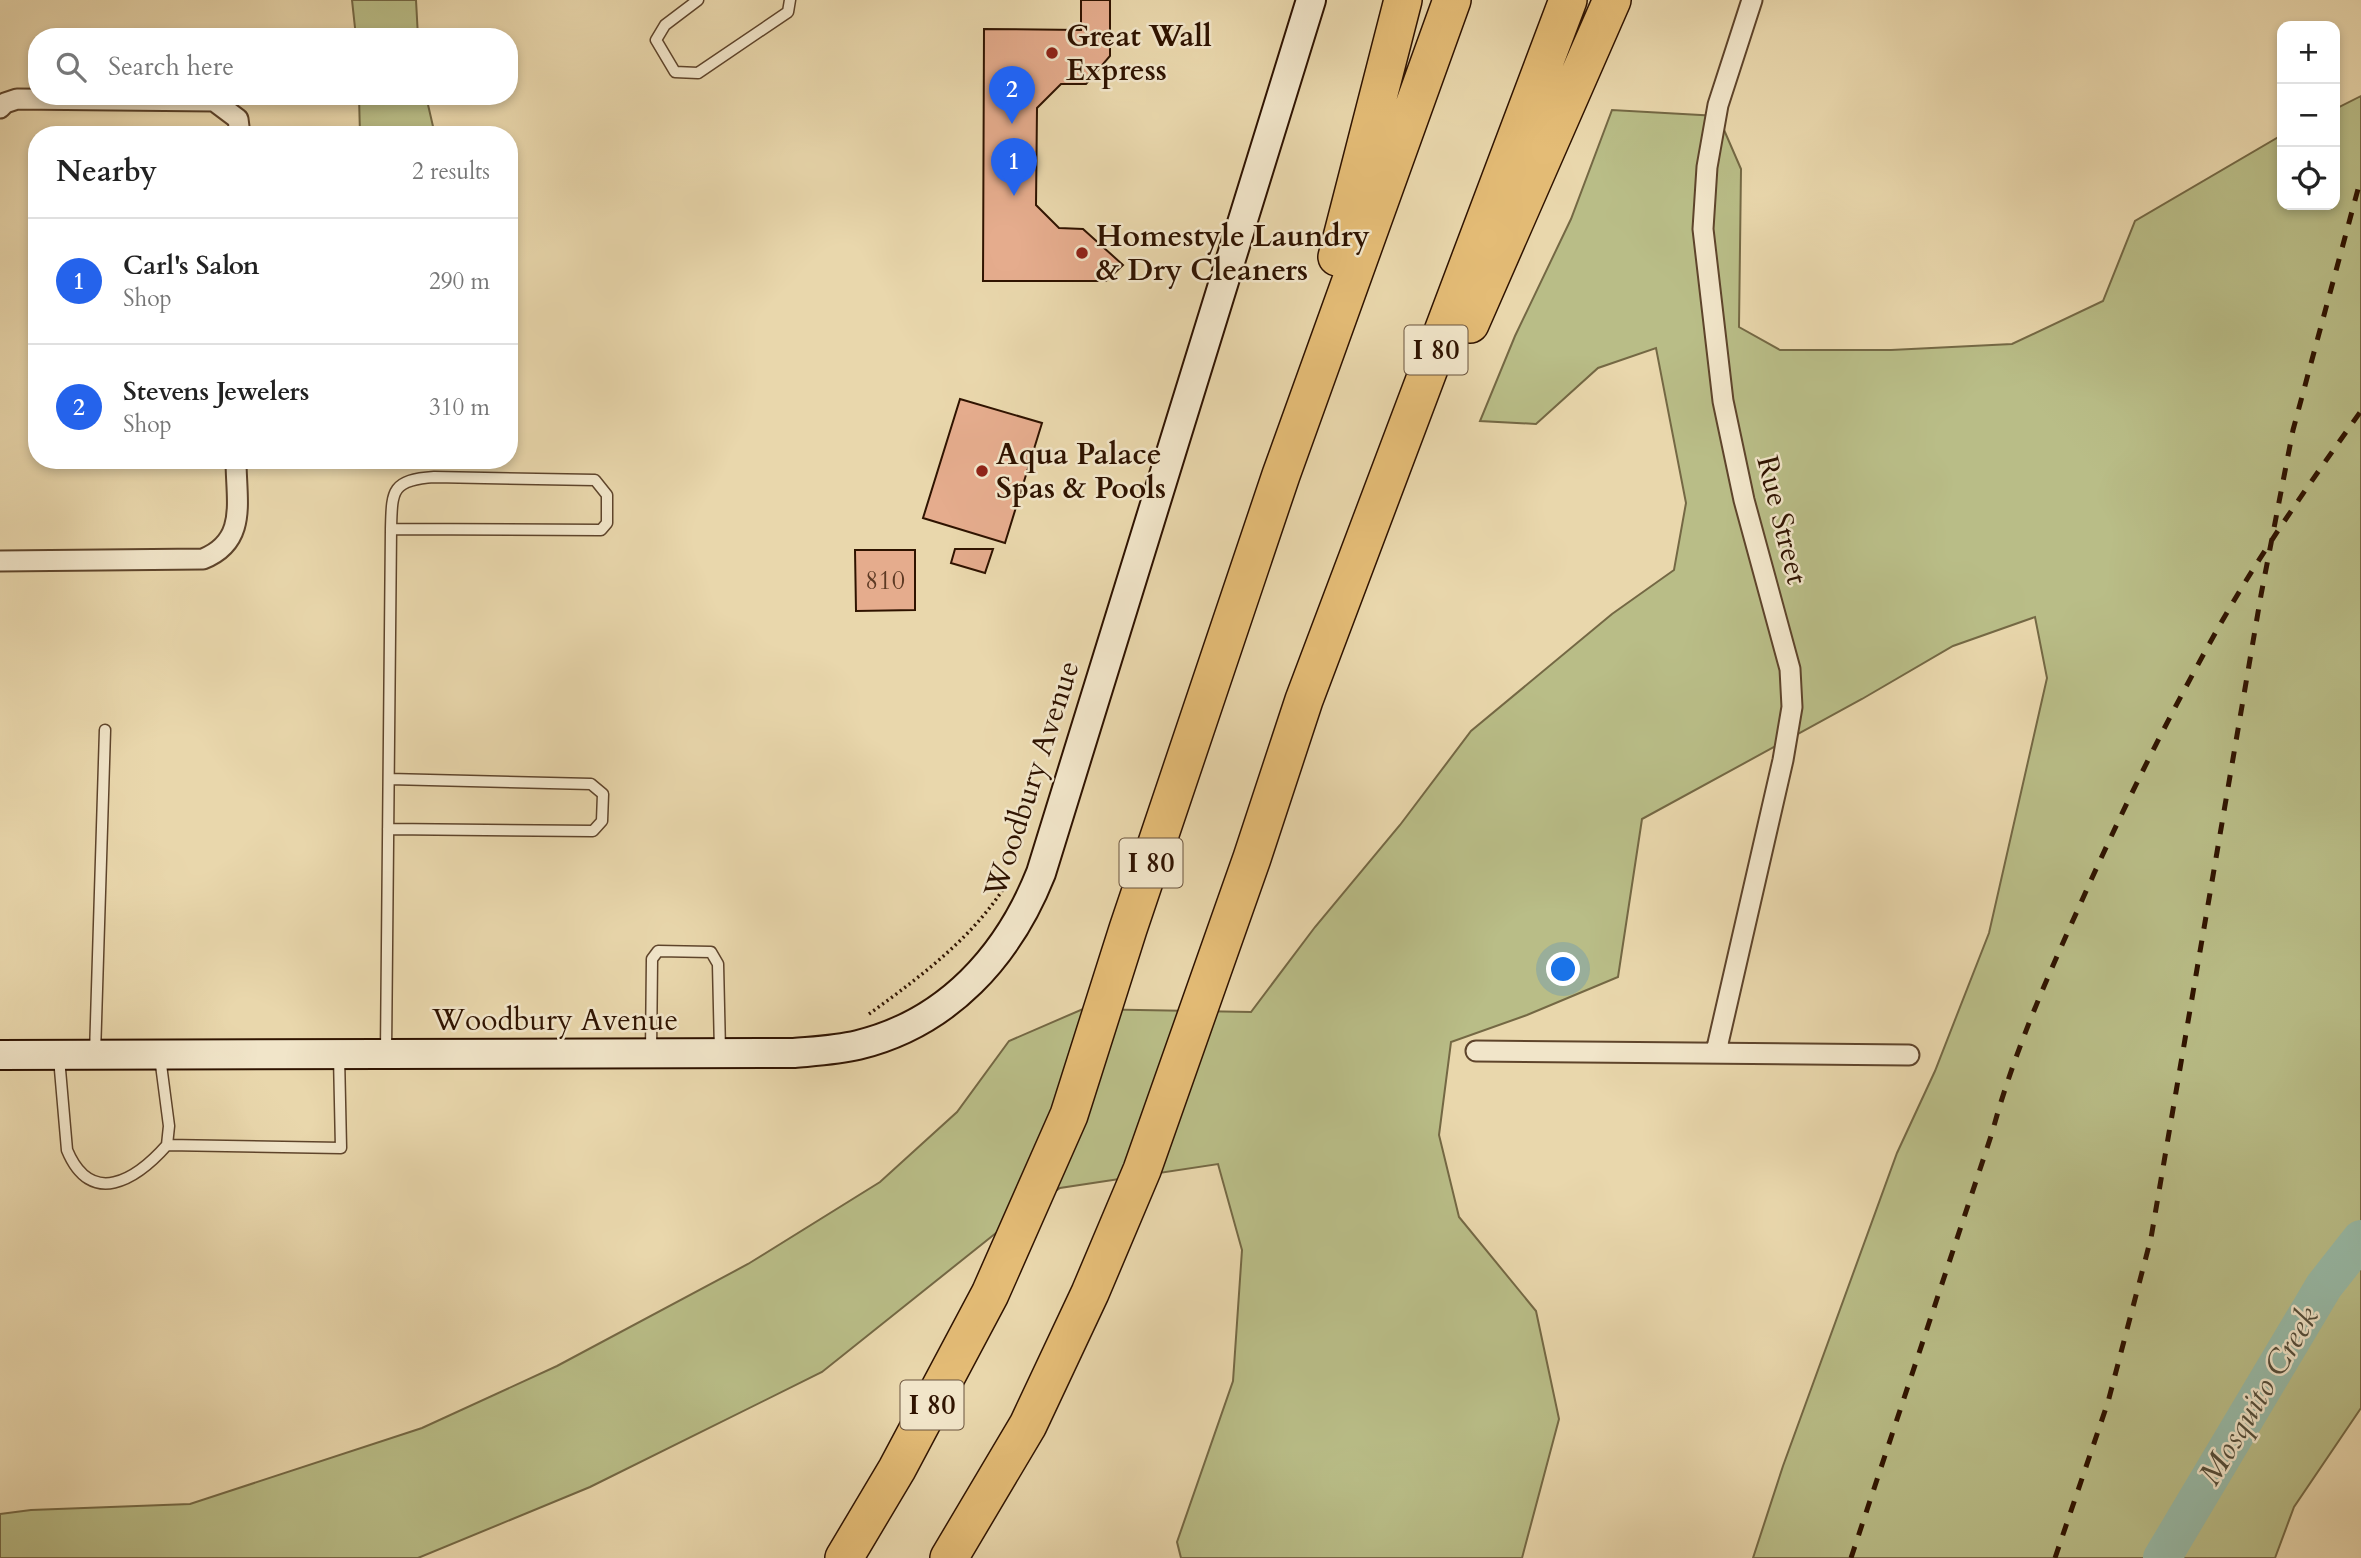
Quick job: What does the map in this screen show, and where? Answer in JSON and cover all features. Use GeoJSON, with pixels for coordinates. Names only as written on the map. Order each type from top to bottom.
{"type":"FeatureCollection","features":[{"type":"Feature","properties":{"kind":"highway"},"geometry":{"type":"LineString","coordinates":[[1282,475],[1403,0]]}},
{"type":"Feature","properties":{"kind":"highway","name":"I 80"},"geometry":{"type":"LineString","coordinates":[[844,1558],[897,1469],[990,1294],[1069,1115],[1128,929],[1282,475],[1452,0]]}},
{"type":"Feature","properties":{"kind":"highway","name":"I 80"},"geometry":{"type":"LineString","coordinates":[[949,1558],[1028,1425],[1090,1293],[1142,1170],[1252,858],[1304,700],[1567,0]]}},
{"type":"Feature","properties":{"kind":"highway"},"geometry":{"type":"LineString","coordinates":[[1304,700],[1612,0]]}},
{"type":"Feature","properties":{"kind":"main road","name":"Woodbury Avenue"},"geometry":{"type":"LineString","coordinates":[[0,1055],[785,1053],[842,1048],[882,1038],[912,1025],[939,1008],[997,954],[1021,919],[1051,843],[1311,0]]}},
{"type":"Feature","properties":{"kind":"street","name":"Rue Street"},"geometry":{"type":"LineString","coordinates":[[1716,1052],[1783,760],[1792,707],[1790,668],[1744,500],[1723,401],[1703,229],[1707,167],[1718,105],[1752,0]]}},
{"type":"Feature","properties":{"kind":"street"},"geometry":{"type":"LineString","coordinates":[[0,108],[17,99],[28,99]]}},
{"type":"Feature","properties":{"kind":"street"},"geometry":{"type":"LineString","coordinates":[[219,105],[238,119],[239,126]]}},
{"type":"Feature","properties":{"kind":"street"},"geometry":{"type":"LineString","coordinates":[[0,561],[203,559],[217,554],[229,542],[236,526],[236,469]]}},
{"type":"Feature","properties":{"kind":"street"},"geometry":{"type":"LineString","coordinates":[[1476,1051],[1909,1055]]}},
{"type":"Feature","properties":{"kind":"lane"},"geometry":{"type":"LineString","coordinates":[[698,0],[665,25],[656,40],[675,72],[698,73],[788,12],[790,0]]}},
{"type":"Feature","properties":{"kind":"lane"},"geometry":{"type":"LineString","coordinates":[[386,1053],[391,529],[392,495],[400,484],[414,478],[595,480],[607,495],[607,523],[601,530],[391,529]]}},
{"type":"Feature","properties":{"kind":"lane"},"geometry":{"type":"LineString","coordinates":[[95,1054],[105,730]]}},
{"type":"Feature","properties":{"kind":"lane"},"geometry":{"type":"LineString","coordinates":[[388,829],[593,831],[602,821],[603,794],[592,784],[389,779]]}},
{"type":"Feature","properties":{"kind":"lane"},"geometry":{"type":"LineString","coordinates":[[651,1053],[652,959],[658,951],[711,952],[718,964],[720,1054]]}},
{"type":"Feature","properties":{"kind":"lane"},"geometry":{"type":"LineString","coordinates":[[167,1145],[341,1148],[339,1053]]}},
{"type":"Feature","properties":{"kind":"lane"},"geometry":{"type":"LineString","coordinates":[[59,1054],[67,1150],[87,1180],[107,1184],[117,1183],[144,1166],[167,1145],[169,1126],[159,1054]]}},
{"type":"Feature","properties":{"kind":"path"},"geometry":{"type":"LineString","coordinates":[[864,1018],[925,971],[963,937],[983,917],[1010,878]]}},
{"type":"Feature","properties":{"kind":"green space"},"geometry":{"type":"Polygon","coordinates":[[[352,0],[416,0],[418,28],[355,28],[352,0]]]}},
{"type":"Feature","properties":{"kind":"green space"},"geometry":{"type":"Polygon","coordinates":[[[2361,96],[2361,1408],[2294,1507],[2275,1558],[1753,1558],[1783,1466],[1897,1153],[1935,1071],[1989,933],[2047,678],[2035,617],[1953,646],[1642,819],[1618,977],[1527,1015],[1451,1042],[1439,1135],[1459,1217],[1536,1311],[1559,1419],[1522,1558],[1181,1558],[1177,1542],[1233,1381],[1242,1250],[1218,1164],[1060,1188],[1001,1229],[822,1372],[590,1487],[418,1558],[0,1558],[0,1514],[31,1510],[190,1504],[422,1428],[557,1366],[748,1264],[880,1182],[957,1112],[1009,1041],[1083,1009],[1251,1012],[1471,731],[1612,614],[1674,570],[1686,503],[1656,348],[1598,368],[1536,424],[1480,421],[1515,336],[1571,219],[1612,110],[1718,116],[1741,169],[1739,327],[1780,350],[1891,350],[2012,344],[2103,301],[2135,221],[2277,138],[2277,210],[2340,210],[2340,106],[2361,96]]]}},
{"type":"Feature","properties":{"kind":"green space"},"geometry":{"type":"Polygon","coordinates":[[[359,105],[428,105],[433,126],[360,126],[359,105]]]}},
{"type":"Feature","properties":{"kind":"building"},"geometry":{"type":"Polygon","coordinates":[[[1081,0],[1110,0],[1110,56],[1086,84],[1061,84],[1037,108],[1036,205],[1059,228],[1083,229],[1123,265],[1106,281],[983,281],[984,29],[1081,30],[1081,0]]]}},
{"type":"Feature","properties":{"kind":"building","name":"Aqua Palace Spas & Pools"},"geometry":{"type":"Polygon","coordinates":[[[960,399],[1042,423],[1005,543],[923,518],[960,399]]]}},
{"type":"Feature","properties":{"kind":"building"},"geometry":{"type":"Polygon","coordinates":[[[955,549],[993,549],[985,573],[951,563],[955,549]]]}},
{"type":"Feature","properties":{"kind":"building"},"geometry":{"type":"Polygon","coordinates":[[[855,550],[915,550],[915,610],[856,611],[855,550]]]}},
{"type":"Feature","properties":{"kind":"waterway","name":"Mosquito Creek"},"geometry":{"type":"LineString","coordinates":[[2162,1558],[2324,1286],[2361,1239]]}},
{"type":"Feature","properties":{"kind":"railway"},"geometry":{"type":"LineString","coordinates":[[2055,1558],[2108,1402],[2151,1238],[2261,595],[2293,430],[2361,178]]}},
{"type":"Feature","properties":{"kind":"railway"},"geometry":{"type":"LineString","coordinates":[[1851,1558],[2010,1075],[2067,934],[2147,763],[2221,623],[2271,542],[2361,411]]}},
{"type":"Feature","properties":{"kind":"place","name":"Great Wall Express"},"geometry":{"type":"Point","coordinates":[1052,53]}},
{"type":"Feature","properties":{"kind":"place","name":"Stevens Jewelers"},"geometry":{"type":"Point","coordinates":[1012,124]}},
{"type":"Feature","properties":{"kind":"place","name":"Carl's Salon"},"geometry":{"type":"Point","coordinates":[1014,196]}},
{"type":"Feature","properties":{"kind":"place","name":"Homestyle Laundry & Dry Cleaners"},"geometry":{"type":"Point","coordinates":[1082,253]}},
{"type":"Feature","properties":{"kind":"place","name":"Aqua Palace Spas & Pools"},"geometry":{"type":"Point","coordinates":[982,471]}}]}
